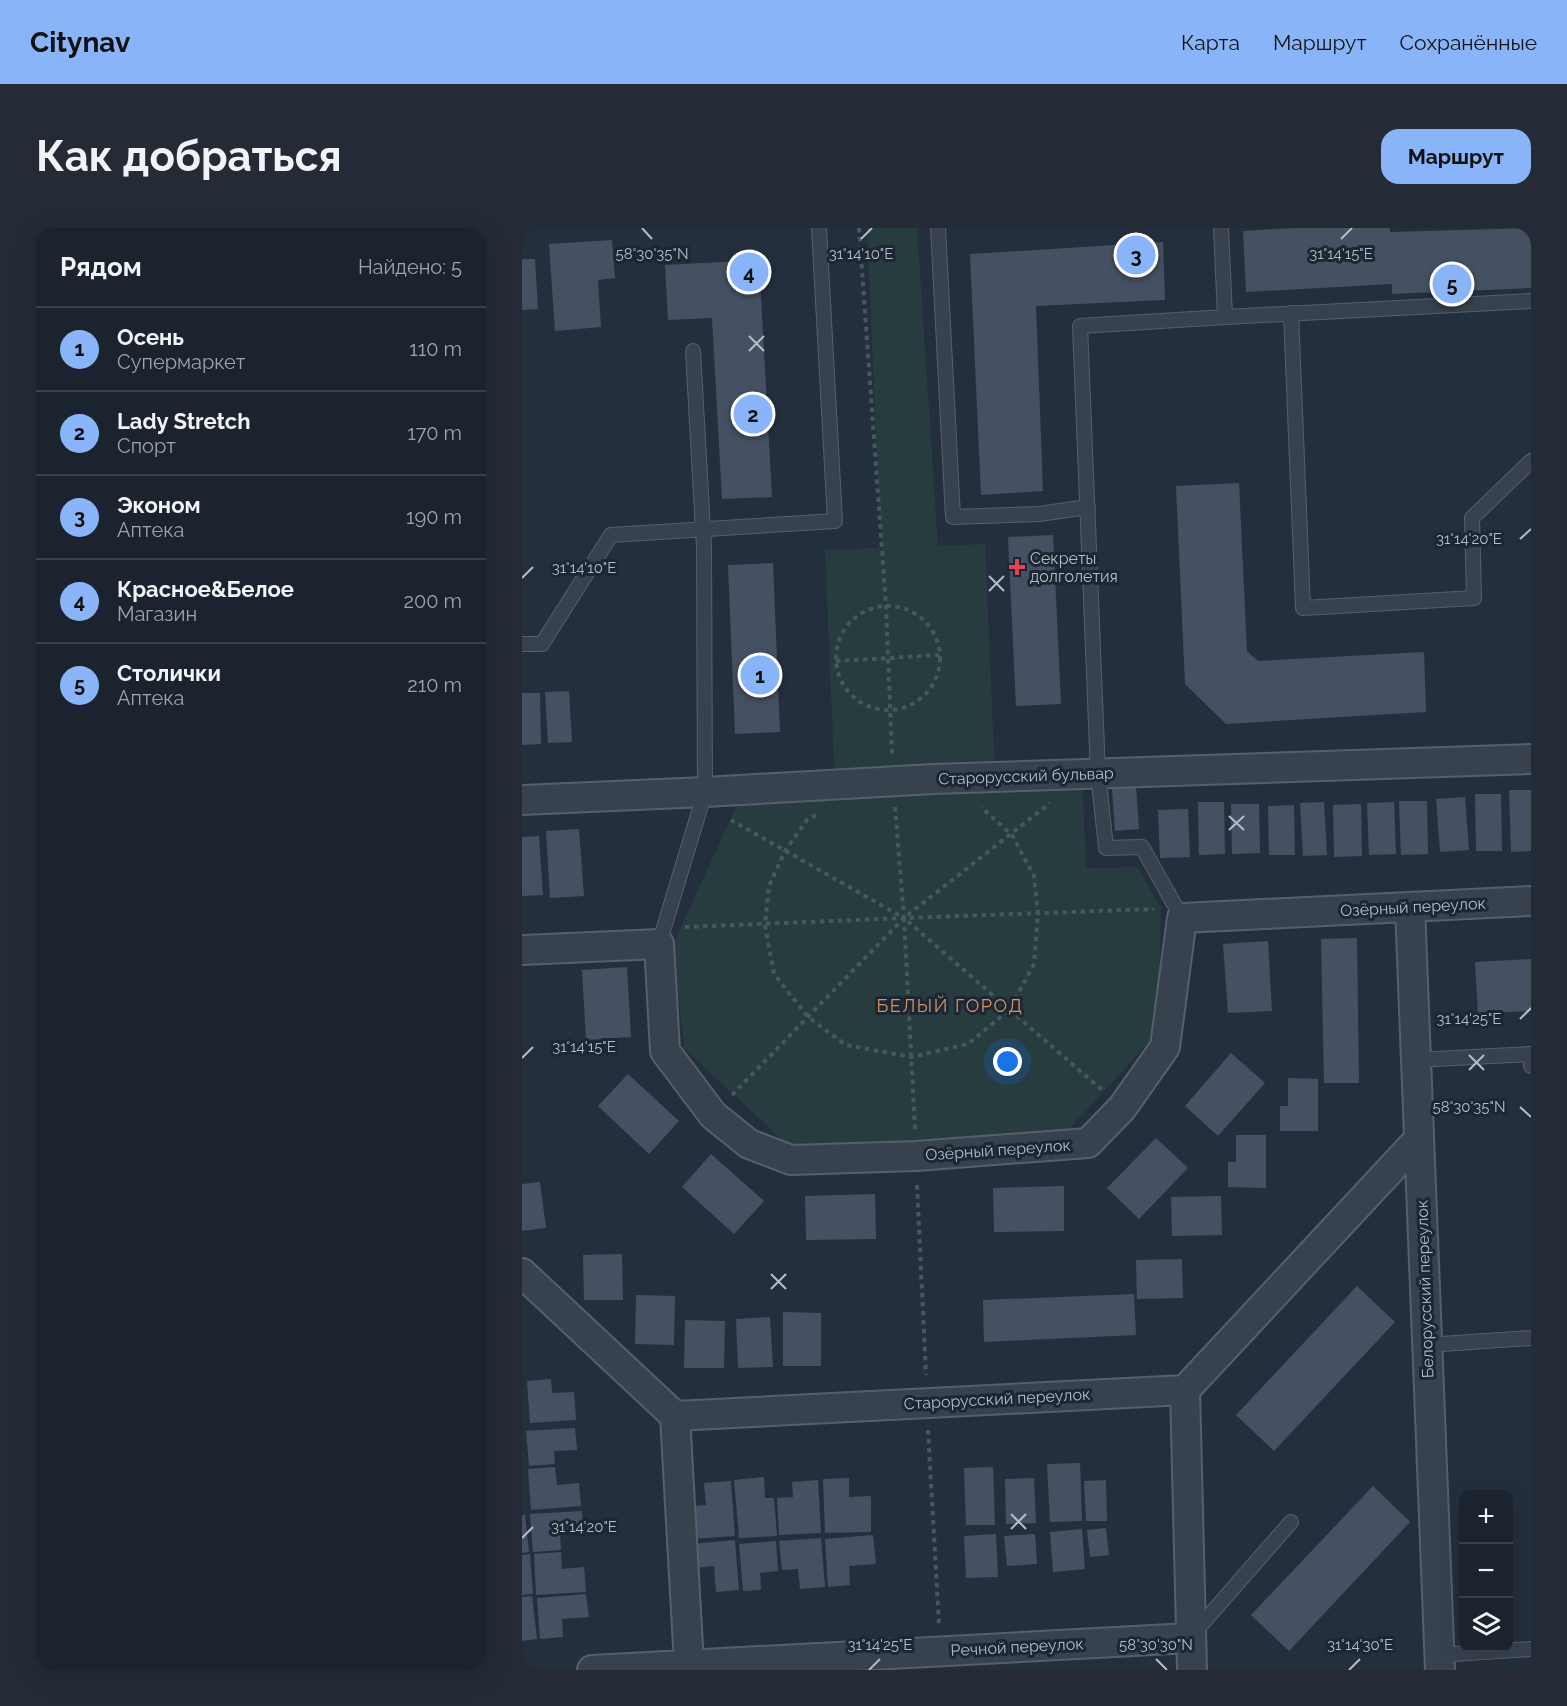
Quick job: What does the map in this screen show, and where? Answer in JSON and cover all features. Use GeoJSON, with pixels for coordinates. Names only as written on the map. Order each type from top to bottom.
{"type":"FeatureCollection","features":[{"type":"Feature","properties":{"kind":"street","name":"Старорусский бульвар"},"geometry":{"type":"LineString","coordinates":[[522,800],[703,798],[893,782],[1531,759]]}},
{"type":"Feature","properties":{"kind":"street","name":"Озёрный переулок"},"geometry":{"type":"LineString","coordinates":[[662,936],[665,1051],[713,1115],[749,1144],[791,1160],[916,1156],[1088,1143],[1122,1108],[1165,1047],[1179,913],[1410,907],[1531,901]]}},
{"type":"Feature","properties":{"kind":"street","name":"Белорусский переулок"},"geometry":{"type":"LineString","coordinates":[[1410,907],[1439,1662]]}},
{"type":"Feature","properties":{"kind":"street"},"geometry":{"type":"LineString","coordinates":[[522,950],[662,936]]}},
{"type":"Feature","properties":{"kind":"street"},"geometry":{"type":"LineString","coordinates":[[1192,1670],[1185,1390],[1419,1139]]}},
{"type":"Feature","properties":{"kind":"street"},"geometry":{"type":"LineString","coordinates":[[522,1273],[675,1416],[689,1664]]}},
{"type":"Feature","properties":{"kind":"street","name":"Старорусский переулок"},"geometry":{"type":"LineString","coordinates":[[675,1416],[1185,1390]]}},
{"type":"Feature","properties":{"kind":"street","name":"Речной переулок"},"geometry":{"type":"LineString","coordinates":[[592,1670],[1190,1638]]}},
{"type":"Feature","properties":{"kind":"lane"},"geometry":{"type":"LineString","coordinates":[[522,644],[542,644],[611,535],[835,521],[819,228]]}},
{"type":"Feature","properties":{"kind":"lane"},"geometry":{"type":"LineString","coordinates":[[938,228],[953,517],[1039,514],[1088,507]]}},
{"type":"Feature","properties":{"kind":"lane"},"geometry":{"type":"LineString","coordinates":[[1221,228],[1225,317]]}},
{"type":"Feature","properties":{"kind":"lane"},"geometry":{"type":"LineString","coordinates":[[1179,913],[1142,847],[1106,848],[1098,773],[1080,326],[1531,301]]}},
{"type":"Feature","properties":{"kind":"lane"},"geometry":{"type":"LineString","coordinates":[[1291,313],[1303,608],[1474,598],[1472,518],[1531,461]]}},
{"type":"Feature","properties":{"kind":"lane"},"geometry":{"type":"LineString","coordinates":[[662,936],[703,798],[704,560],[693,351]]}},
{"type":"Feature","properties":{"kind":"lane"},"geometry":{"type":"LineString","coordinates":[[1416,1060],[1530,1054],[1531,1066]]}},
{"type":"Feature","properties":{"kind":"lane"},"geometry":{"type":"LineString","coordinates":[[1426,1345],[1531,1338]]}},
{"type":"Feature","properties":{"kind":"lane"},"geometry":{"type":"LineString","coordinates":[[1190,1638],[1291,1522]]}},
{"type":"Feature","properties":{"kind":"lane"},"geometry":{"type":"LineString","coordinates":[[1439,1662],[1531,1649]]}},
{"type":"Feature","properties":{"kind":"path"},"geometry":{"type":"LineString","coordinates":[[859,228],[886,606],[893,782],[904,918],[916,1156]]}},
{"type":"Feature","properties":{"kind":"path"},"geometry":{"type":"LineString","coordinates":[[886,606],[902,608],[926,622],[938,641],[940,655],[940,669],[927,694],[914,704],[891,711],[873,708],[858,700],[846,688],[836,661],[840,638],[846,627],[864,612],[886,606]]}},
{"type":"Feature","properties":{"kind":"path"},"geometry":{"type":"LineString","coordinates":[[836,661],[940,655]]}},
{"type":"Feature","properties":{"kind":"path"},"geometry":{"type":"LineString","coordinates":[[703,798],[784,851],[904,918],[1122,1108]]}},
{"type":"Feature","properties":{"kind":"path"},"geometry":{"type":"LineString","coordinates":[[713,1115],[904,918],[1053,801]]}},
{"type":"Feature","properties":{"kind":"path"},"geometry":{"type":"LineString","coordinates":[[817,814],[807,820],[784,851],[769,886],[765,925],[774,974],[808,1017],[846,1045],[911,1057],[968,1044],[1009,1010],[1034,964],[1038,914],[1034,876],[1012,835],[987,810],[978,805]]}},
{"type":"Feature","properties":{"kind":"path"},"geometry":{"type":"LineString","coordinates":[[662,936],[765,925],[904,918],[1179,913]]}},
{"type":"Feature","properties":{"kind":"green space"},"geometry":{"type":"Polygon","coordinates":[[[867,228],[917,228],[938,546],[985,544],[995,778],[1082,774],[1086,868],[1137,867],[1161,907],[1159,1032],[1064,1134],[791,1148],[684,1048],[673,944],[743,792],[835,785],[825,550],[881,548],[867,228]]]}},
{"type":"Feature","properties":{"kind":"building"},"geometry":{"type":"Polygon","coordinates":[[[1296,228],[1390,228],[1390,232],[1531,228],[1531,288],[1392,294],[1392,284],[1246,292],[1243,231],[1296,228]]]}},
{"type":"Feature","properties":{"kind":"building"},"geometry":{"type":"Polygon","coordinates":[[[612,240],[615,278],[598,280],[601,327],[555,331],[549,244],[612,240]]]}},
{"type":"Feature","properties":{"kind":"building"},"geometry":{"type":"Polygon","coordinates":[[[1163,242],[1165,300],[1036,306],[1043,491],[981,495],[970,254],[1163,242]]]}},
{"type":"Feature","properties":{"kind":"building"},"geometry":{"type":"Polygon","coordinates":[[[522,259],[535,259],[538,309],[522,310],[522,259]]]}},
{"type":"Feature","properties":{"kind":"building"},"geometry":{"type":"Polygon","coordinates":[[[759,260],[772,497],[722,499],[712,318],[668,320],[665,265],[759,260]]]}},
{"type":"Feature","properties":{"kind":"building"},"geometry":{"type":"Polygon","coordinates":[[[1239,483],[1247,651],[1258,661],[1424,652],[1426,712],[1226,724],[1185,684],[1176,486],[1239,483]]]}},
{"type":"Feature","properties":{"kind":"building"},"geometry":{"type":"Polygon","coordinates":[[[1053,535],[1061,704],[1016,706],[1008,537],[1053,535]]]}},
{"type":"Feature","properties":{"kind":"building"},"geometry":{"type":"Polygon","coordinates":[[[773,563],[780,732],[735,734],[728,565],[773,563]]]}},
{"type":"Feature","properties":{"kind":"building"},"geometry":{"type":"Polygon","coordinates":[[[569,691],[572,742],[548,743],[545,692],[569,691]]]}},
{"type":"Feature","properties":{"kind":"building"},"geometry":{"type":"Polygon","coordinates":[[[522,693],[540,693],[541,744],[522,745],[522,693]]]}},
{"type":"Feature","properties":{"kind":"building"},"geometry":{"type":"Polygon","coordinates":[[[1136,787],[1139,829],[1115,831],[1112,789],[1136,787]]]}},
{"type":"Feature","properties":{"kind":"building"},"geometry":{"type":"Polygon","coordinates":[[[1509,790],[1531,790],[1531,851],[1511,852],[1509,790]]]}},
{"type":"Feature","properties":{"kind":"building"},"geometry":{"type":"Polygon","coordinates":[[[1475,794],[1501,794],[1502,851],[1476,851],[1475,794]]]}},
{"type":"Feature","properties":{"kind":"building"},"geometry":{"type":"Polygon","coordinates":[[[1465,797],[1469,850],[1440,852],[1436,799],[1465,797]]]}},
{"type":"Feature","properties":{"kind":"building"},"geometry":{"type":"Polygon","coordinates":[[[1399,801],[1427,801],[1428,854],[1401,855],[1399,801]]]}},
{"type":"Feature","properties":{"kind":"building"},"geometry":{"type":"Polygon","coordinates":[[[1198,802],[1224,802],[1225,854],[1199,855],[1198,802]]]}},
{"type":"Feature","properties":{"kind":"building"},"geometry":{"type":"Polygon","coordinates":[[[1324,802],[1327,855],[1303,856],[1300,803],[1324,802]]]}},
{"type":"Feature","properties":{"kind":"building"},"geometry":{"type":"Polygon","coordinates":[[[1394,802],[1396,854],[1369,855],[1367,803],[1394,802]]]}},
{"type":"Feature","properties":{"kind":"building"},"geometry":{"type":"Polygon","coordinates":[[[1231,804],[1259,804],[1260,853],[1232,854],[1231,804]]]}},
{"type":"Feature","properties":{"kind":"building"},"geometry":{"type":"Polygon","coordinates":[[[1361,804],[1362,856],[1334,857],[1333,805],[1361,804]]]}},
{"type":"Feature","properties":{"kind":"building"},"geometry":{"type":"Polygon","coordinates":[[[1294,805],[1295,855],[1269,855],[1268,806],[1294,805]]]}},
{"type":"Feature","properties":{"kind":"building"},"geometry":{"type":"Polygon","coordinates":[[[1188,809],[1190,857],[1160,858],[1158,810],[1188,809]]]}},
{"type":"Feature","properties":{"kind":"building"},"geometry":{"type":"Polygon","coordinates":[[[579,829],[584,896],[550,898],[546,831],[579,829]]]}},
{"type":"Feature","properties":{"kind":"building"},"geometry":{"type":"Polygon","coordinates":[[[539,836],[543,895],[522,896],[522,837],[539,836]]]}},
{"type":"Feature","properties":{"kind":"building"},"geometry":{"type":"Polygon","coordinates":[[[1357,938],[1359,1083],[1324,1083],[1321,939],[1357,938]]]}},
{"type":"Feature","properties":{"kind":"building"},"geometry":{"type":"Polygon","coordinates":[[[1268,941],[1272,1011],[1228,1013],[1223,944],[1268,941]]]}},
{"type":"Feature","properties":{"kind":"building"},"geometry":{"type":"Polygon","coordinates":[[[1531,959],[1531,1011],[1478,1013],[1475,962],[1531,959]]]}},
{"type":"Feature","properties":{"kind":"building"},"geometry":{"type":"Polygon","coordinates":[[[627,967],[631,1037],[586,1040],[582,970],[627,967]]]}},
{"type":"Feature","properties":{"kind":"building"},"geometry":{"type":"Polygon","coordinates":[[[1231,1053],[1265,1083],[1218,1136],[1185,1106],[1231,1053]]]}},
{"type":"Feature","properties":{"kind":"building"},"geometry":{"type":"Polygon","coordinates":[[[628,1074],[679,1121],[649,1154],[598,1106],[628,1074]]]}},
{"type":"Feature","properties":{"kind":"building"},"geometry":{"type":"Polygon","coordinates":[[[1288,1078],[1318,1079],[1318,1131],[1280,1131],[1280,1106],[1288,1106],[1288,1078]]]}},
{"type":"Feature","properties":{"kind":"building"},"geometry":{"type":"Polygon","coordinates":[[[1236,1135],[1266,1135],[1266,1188],[1228,1187],[1228,1162],[1236,1162],[1236,1135]]]}},
{"type":"Feature","properties":{"kind":"building"},"geometry":{"type":"Polygon","coordinates":[[[1156,1138],[1188,1168],[1139,1219],[1107,1188],[1156,1138]]]}},
{"type":"Feature","properties":{"kind":"building"},"geometry":{"type":"Polygon","coordinates":[[[711,1154],[764,1201],[734,1234],[682,1187],[711,1154]]]}},
{"type":"Feature","properties":{"kind":"building"},"geometry":{"type":"Polygon","coordinates":[[[540,1182],[546,1228],[522,1231],[522,1184],[540,1182]]]}},
{"type":"Feature","properties":{"kind":"building"},"geometry":{"type":"Polygon","coordinates":[[[1064,1186],[1064,1231],[994,1232],[993,1188],[1064,1186]]]}},
{"type":"Feature","properties":{"kind":"building"},"geometry":{"type":"Polygon","coordinates":[[[875,1194],[876,1239],[806,1240],[805,1196],[875,1194]]]}},
{"type":"Feature","properties":{"kind":"building"},"geometry":{"type":"Polygon","coordinates":[[[1221,1196],[1222,1235],[1172,1236],[1171,1197],[1221,1196]]]}},
{"type":"Feature","properties":{"kind":"building"},"geometry":{"type":"Polygon","coordinates":[[[622,1254],[623,1300],[584,1300],[583,1255],[622,1254]]]}},
{"type":"Feature","properties":{"kind":"building"},"geometry":{"type":"Polygon","coordinates":[[[1182,1259],[1183,1298],[1137,1299],[1136,1260],[1182,1259]]]}},
{"type":"Feature","properties":{"kind":"building"},"geometry":{"type":"Polygon","coordinates":[[[1357,1286],[1395,1322],[1274,1451],[1236,1415],[1357,1286]]]}},
{"type":"Feature","properties":{"kind":"building"},"geometry":{"type":"Polygon","coordinates":[[[1134,1294],[1136,1335],[984,1342],[983,1300],[1134,1294]]]}},
{"type":"Feature","properties":{"kind":"building"},"geometry":{"type":"Polygon","coordinates":[[[636,1295],[675,1296],[674,1345],[635,1344],[636,1295]]]}},
{"type":"Feature","properties":{"kind":"building"},"geometry":{"type":"Polygon","coordinates":[[[783,1312],[821,1313],[821,1366],[783,1366],[783,1312]]]}},
{"type":"Feature","properties":{"kind":"building"},"geometry":{"type":"Polygon","coordinates":[[[770,1317],[773,1367],[738,1368],[736,1319],[770,1317]]]}},
{"type":"Feature","properties":{"kind":"building"},"geometry":{"type":"Polygon","coordinates":[[[685,1320],[725,1321],[724,1368],[684,1368],[685,1320]]]}},
{"type":"Feature","properties":{"kind":"building"},"geometry":{"type":"Polygon","coordinates":[[[551,1379],[552,1393],[574,1392],[576,1420],[530,1423],[527,1381],[551,1379]]]}},
{"type":"Feature","properties":{"kind":"building"},"geometry":{"type":"Polygon","coordinates":[[[575,1428],[577,1450],[554,1451],[555,1464],[529,1466],[526,1431],[575,1428]]]}},
{"type":"Feature","properties":{"kind":"building"},"geometry":{"type":"Polygon","coordinates":[[[1080,1463],[1082,1521],[1050,1522],[1047,1464],[1080,1463]]]}},
{"type":"Feature","properties":{"kind":"building"},"geometry":{"type":"Polygon","coordinates":[[[555,1467],[557,1485],[579,1483],[581,1506],[531,1510],[528,1469],[555,1467]]]}},
{"type":"Feature","properties":{"kind":"building"},"geometry":{"type":"Polygon","coordinates":[[[993,1467],[995,1525],[966,1525],[964,1468],[993,1467]]]}},
{"type":"Feature","properties":{"kind":"building"},"geometry":{"type":"Polygon","coordinates":[[[764,1477],[765,1498],[774,1498],[777,1536],[739,1538],[734,1480],[764,1477]]]}},
{"type":"Feature","properties":{"kind":"building"},"geometry":{"type":"Polygon","coordinates":[[[849,1478],[849,1497],[871,1496],[871,1532],[825,1533],[823,1479],[849,1478]]]}},
{"type":"Feature","properties":{"kind":"building"},"geometry":{"type":"Polygon","coordinates":[[[1034,1478],[1036,1523],[1006,1524],[1005,1479],[1034,1478]]]}},
{"type":"Feature","properties":{"kind":"building"},"geometry":{"type":"Polygon","coordinates":[[[818,1480],[821,1533],[779,1535],[777,1498],[793,1497],[792,1482],[818,1480]]]}},
{"type":"Feature","properties":{"kind":"building"},"geometry":{"type":"Polygon","coordinates":[[[1106,1480],[1107,1521],[1086,1521],[1084,1481],[1106,1480]]]}},
{"type":"Feature","properties":{"kind":"building"},"geometry":{"type":"Polygon","coordinates":[[[731,1481],[735,1536],[691,1539],[689,1506],[706,1505],[704,1483],[731,1481]]]}},
{"type":"Feature","properties":{"kind":"building"},"geometry":{"type":"Polygon","coordinates":[[[1373,1486],[1410,1522],[1289,1651],[1251,1615],[1373,1486]]]}},
{"type":"Feature","properties":{"kind":"building"},"geometry":{"type":"Polygon","coordinates":[[[582,1511],[584,1532],[560,1534],[561,1550],[533,1552],[530,1514],[582,1511]]]}},
{"type":"Feature","properties":{"kind":"building"},"geometry":{"type":"Polygon","coordinates":[[[522,1515],[525,1515],[529,1552],[522,1553],[522,1515]]]}},
{"type":"Feature","properties":{"kind":"building"},"geometry":{"type":"Polygon","coordinates":[[[1106,1528],[1109,1555],[1090,1557],[1087,1530],[1106,1528]]]}},
{"type":"Feature","properties":{"kind":"building"},"geometry":{"type":"Polygon","coordinates":[[[1082,1529],[1085,1569],[1053,1572],[1050,1532],[1082,1529]]]}},
{"type":"Feature","properties":{"kind":"building"},"geometry":{"type":"Polygon","coordinates":[[[996,1534],[998,1577],[966,1578],[964,1536],[996,1534]]]}},
{"type":"Feature","properties":{"kind":"building"},"geometry":{"type":"Polygon","coordinates":[[[1035,1534],[1037,1564],[1007,1566],[1004,1536],[1035,1534]]]}},
{"type":"Feature","properties":{"kind":"building"},"geometry":{"type":"Polygon","coordinates":[[[873,1535],[876,1564],[849,1566],[850,1585],[828,1587],[825,1539],[873,1535]]]}},
{"type":"Feature","properties":{"kind":"building"},"geometry":{"type":"Polygon","coordinates":[[[821,1538],[825,1587],[800,1589],[798,1569],[782,1570],[779,1541],[821,1538]]]}},
{"type":"Feature","properties":{"kind":"building"},"geometry":{"type":"Polygon","coordinates":[[[735,1540],[739,1590],[716,1592],[714,1566],[694,1568],[692,1544],[735,1540]]]}},
{"type":"Feature","properties":{"kind":"building"},"geometry":{"type":"Polygon","coordinates":[[[776,1541],[778,1571],[760,1573],[761,1590],[743,1591],[739,1544],[776,1541]]]}},
{"type":"Feature","properties":{"kind":"building"},"geometry":{"type":"Polygon","coordinates":[[[561,1552],[562,1569],[584,1567],[586,1592],[536,1595],[534,1554],[561,1552]]]}},
{"type":"Feature","properties":{"kind":"building"},"geometry":{"type":"Polygon","coordinates":[[[530,1554],[533,1594],[522,1595],[522,1555],[530,1554]]]}},
{"type":"Feature","properties":{"kind":"building"},"geometry":{"type":"Polygon","coordinates":[[[586,1594],[589,1617],[562,1619],[563,1637],[540,1639],[537,1598],[586,1594]]]}},
{"type":"Feature","properties":{"kind":"building"},"geometry":{"type":"Polygon","coordinates":[[[532,1596],[537,1639],[522,1641],[522,1597],[532,1596]]]}},
{"type":"Feature","properties":{"kind":"place","name":"Эконом"},"geometry":{"type":"Point","coordinates":[1136,255]}},
{"type":"Feature","properties":{"kind":"place","name":"Красное&Белое"},"geometry":{"type":"Point","coordinates":[749,272]}},
{"type":"Feature","properties":{"kind":"place","name":"Столички"},"geometry":{"type":"Point","coordinates":[1452,284]}},
{"type":"Feature","properties":{"kind":"place","name":"Lady Stretch"},"geometry":{"type":"Point","coordinates":[753,414]}},
{"type":"Feature","properties":{"kind":"place","name":"Секреты долголетия"},"geometry":{"type":"Point","coordinates":[1017,567]}},
{"type":"Feature","properties":{"kind":"place","name":"Осень"},"geometry":{"type":"Point","coordinates":[760,675]}},
{"type":"Feature","properties":{"kind":"district","name":"БЕЛЫЙ ГОРОД"},"geometry":{"type":"Point","coordinates":[950,1005]}}]}
